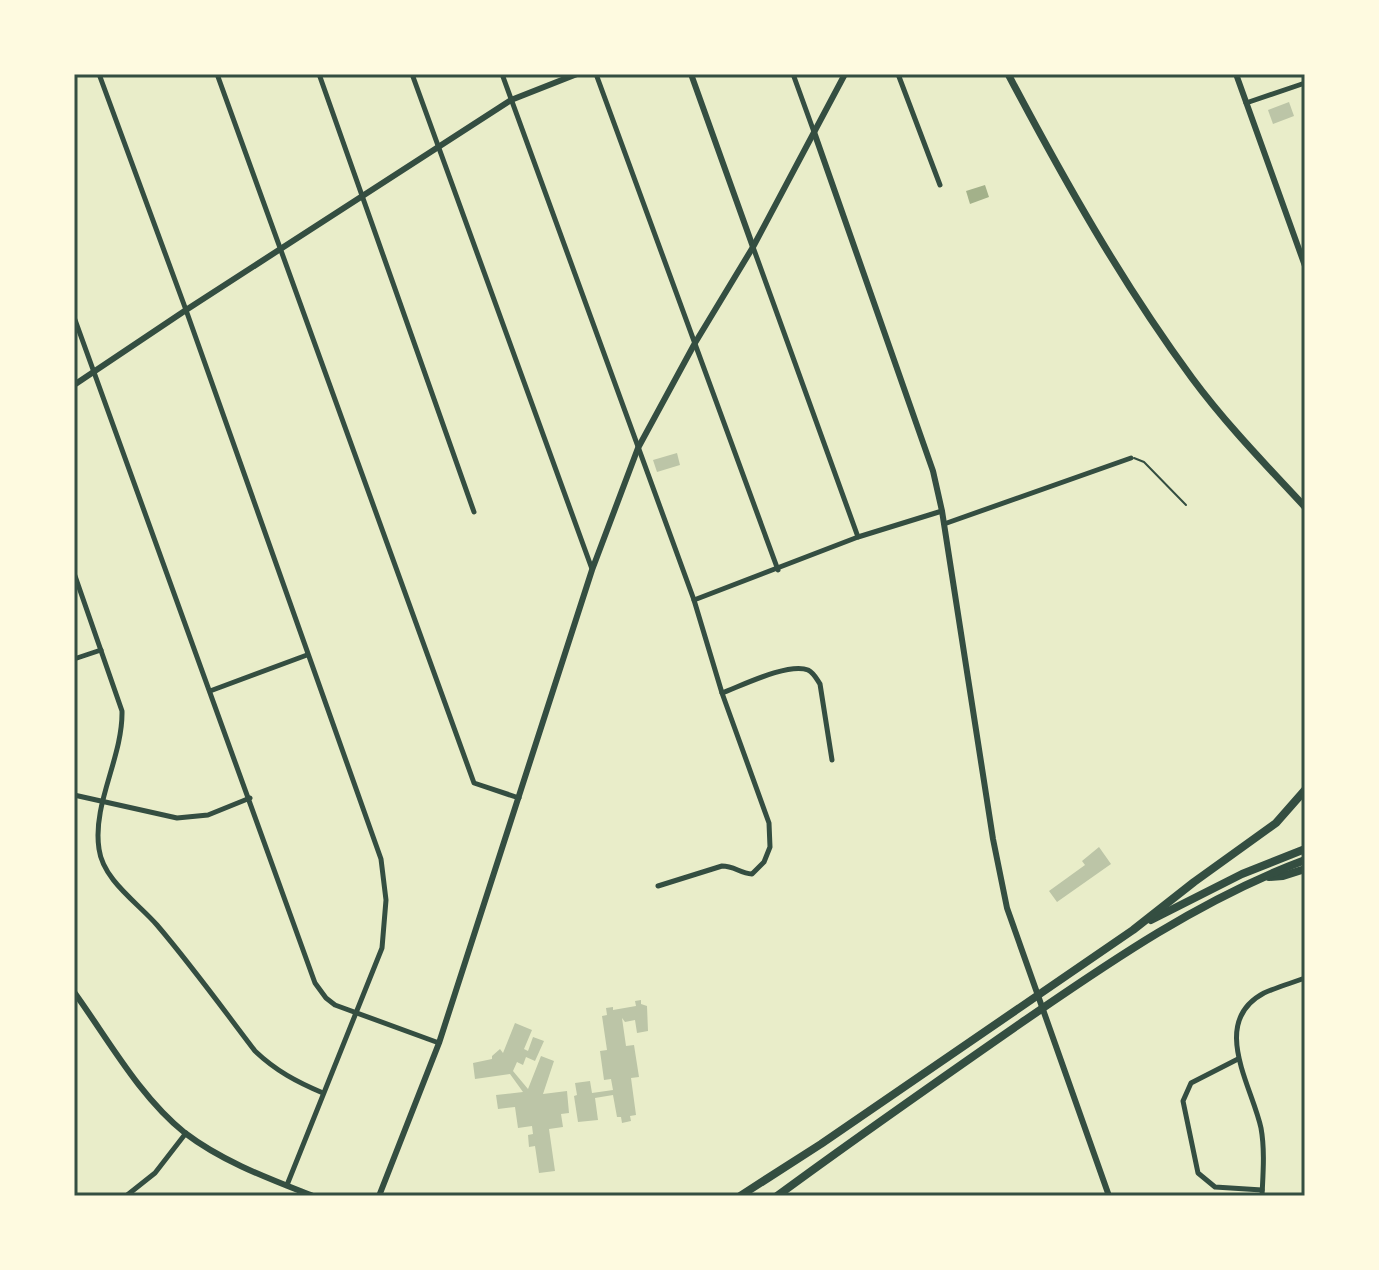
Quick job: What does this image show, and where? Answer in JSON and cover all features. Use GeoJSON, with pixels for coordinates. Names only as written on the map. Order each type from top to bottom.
{"type":"FeatureCollection","features":[{"type":"Feature","properties":{"kind":"highway"},"geometry":{"type":"LineString","coordinates":[[740,1196],[1133,930],[1269,829],[1289,811],[1305,790]]}},
{"type":"Feature","properties":{"kind":"highway"},"geometry":{"type":"LineString","coordinates":[[1133,930],[1229,880],[1305,849]]}},
{"type":"Feature","properties":{"kind":"highway"},"geometry":{"type":"LineString","coordinates":[[777,1196],[1129,949],[1204,905],[1305,860]]}},
{"type":"Feature","properties":{"kind":"highway"},"geometry":{"type":"LineString","coordinates":[[1264,877],[1283,876],[1305,869]]}},
{"type":"Feature","properties":{"kind":"main road"},"geometry":{"type":"LineString","coordinates":[[1008,74],[1091,220],[1175,354],[1223,417],[1305,507]]}},
{"type":"Feature","properties":{"kind":"street"},"geometry":{"type":"LineString","coordinates":[[99,74],[382,863],[386,900],[382,948],[287,1185]]}},
{"type":"Feature","properties":{"kind":"street"},"geometry":{"type":"LineString","coordinates":[[217,74],[474,783],[519,798]]}},
{"type":"Feature","properties":{"kind":"street"},"geometry":{"type":"LineString","coordinates":[[319,74],[474,512]]}},
{"type":"Feature","properties":{"kind":"street"},"geometry":{"type":"LineString","coordinates":[[412,74],[592,570]]}},
{"type":"Feature","properties":{"kind":"street"},"geometry":{"type":"LineString","coordinates":[[502,74],[694,600],[722,693],[769,823],[770,847],[764,862],[752,874],[732,866],[722,866],[658,886]]}},
{"type":"Feature","properties":{"kind":"street"},"geometry":{"type":"LineString","coordinates":[[74,385],[511,100],[577,74]]}},
{"type":"Feature","properties":{"kind":"street"},"geometry":{"type":"LineString","coordinates":[[596,74],[778,570]]}},
{"type":"Feature","properties":{"kind":"street"},"geometry":{"type":"LineString","coordinates":[[691,74],[858,537]]}},
{"type":"Feature","properties":{"kind":"street"},"geometry":{"type":"LineString","coordinates":[[793,74],[933,471],[1007,908],[1109,1196]]}},
{"type":"Feature","properties":{"kind":"street"},"geometry":{"type":"LineString","coordinates":[[379,1196],[439,1043],[592,570],[638,448],[695,343],[753,247],[845,74]]}},
{"type":"Feature","properties":{"kind":"street"},"geometry":{"type":"LineString","coordinates":[[898,74],[940,185]]}},
{"type":"Feature","properties":{"kind":"street"},"geometry":{"type":"LineString","coordinates":[[1236,74],[1305,266]]}},
{"type":"Feature","properties":{"kind":"street"},"geometry":{"type":"LineString","coordinates":[[1246,103],[1305,83]]}},
{"type":"Feature","properties":{"kind":"street"},"geometry":{"type":"LineString","coordinates":[[74,317],[315,983],[326,998],[356,1013],[439,1043]]}},
{"type":"Feature","properties":{"kind":"street"},"geometry":{"type":"LineString","coordinates":[[944,524],[1131,458]]}},
{"type":"Feature","properties":{"kind":"street"},"geometry":{"type":"LineString","coordinates":[[694,600],[858,537],[942,511]]}},
{"type":"Feature","properties":{"kind":"street"},"geometry":{"type":"LineString","coordinates":[[74,573],[118,694],[123,720],[118,756],[99,829],[99,849],[104,866],[158,926],[255,1051],[290,1079],[323,1093]]}},
{"type":"Feature","properties":{"kind":"street"},"geometry":{"type":"LineString","coordinates":[[74,659],[101,650]]}},
{"type":"Feature","properties":{"kind":"street"},"geometry":{"type":"LineString","coordinates":[[210,691],[307,655]]}},
{"type":"Feature","properties":{"kind":"street"},"geometry":{"type":"LineString","coordinates":[[722,693],[792,668],[805,668],[814,674],[820,684],[832,760]]}},
{"type":"Feature","properties":{"kind":"street"},"geometry":{"type":"LineString","coordinates":[[74,795],[177,818],[208,815],[250,798]]}},
{"type":"Feature","properties":{"kind":"street"},"geometry":{"type":"LineString","coordinates":[[1238,1059],[1191,1083],[1183,1101],[1185,1117],[1198,1173],[1206,1182],[1215,1187],[1262,1193],[1260,1127],[1238,1059],[1235,1045],[1238,1028],[1240,1019],[1252,1002],[1264,993],[1305,978]]}},
{"type":"Feature","properties":{"kind":"street"},"geometry":{"type":"LineString","coordinates":[[74,992],[142,1087],[186,1133],[255,1173],[313,1196]]}},
{"type":"Feature","properties":{"kind":"street"},"geometry":{"type":"LineString","coordinates":[[126,1196],[155,1173],[186,1133]]}},
{"type":"Feature","properties":{"kind":"lane"},"geometry":{"type":"LineString","coordinates":[[1131,458],[1144,462],[1186,505]]}},
{"type":"Feature","properties":{"kind":"shaded area"},"geometry":{"type":"Polygon","coordinates":[[[985,185],[989,197],[970,204],[966,191],[985,185]]]}},
{"type":"Feature","properties":{"kind":"building"},"geometry":{"type":"Polygon","coordinates":[[[1289,102],[1294,116],[1273,124],[1268,110],[1289,102]]]}},
{"type":"Feature","properties":{"kind":"building"},"geometry":{"type":"Polygon","coordinates":[[[677,453],[680,465],[657,472],[653,460],[677,453]]]}},
{"type":"Feature","properties":{"kind":"building"},"geometry":{"type":"Polygon","coordinates":[[[1099,847],[1111,864],[1057,902],[1049,891],[1085,865],[1082,861],[1099,847]]]}},
{"type":"Feature","properties":{"kind":"building"},"geometry":{"type":"Polygon","coordinates":[[[641,1000],[641,1004],[647,1006],[648,1031],[637,1033],[635,1020],[625,1022],[622,1018],[626,1046],[634,1045],[639,1077],[631,1078],[636,1115],[630,1116],[631,1121],[622,1123],[621,1117],[617,1117],[613,1095],[595,1098],[598,1120],[578,1122],[575,1083],[590,1081],[592,1093],[613,1090],[611,1079],[604,1080],[600,1051],[607,1050],[602,1016],[607,1015],[606,1008],[613,1007],[613,1010],[636,1006],[635,1001],[641,1000]]]}},
{"type":"Feature","properties":{"kind":"building"},"geometry":{"type":"Polygon","coordinates":[[[515,1023],[532,1030],[524,1049],[528,1051],[533,1037],[544,1041],[535,1061],[526,1057],[523,1065],[517,1062],[513,1071],[528,1089],[541,1056],[554,1061],[543,1094],[567,1091],[569,1113],[561,1114],[563,1127],[549,1129],[555,1171],[539,1173],[535,1146],[529,1147],[528,1135],[533,1134],[532,1126],[518,1128],[515,1107],[498,1109],[496,1095],[523,1092],[510,1074],[475,1079],[473,1063],[492,1059],[500,1049],[503,1053],[515,1023]]]}}]}
